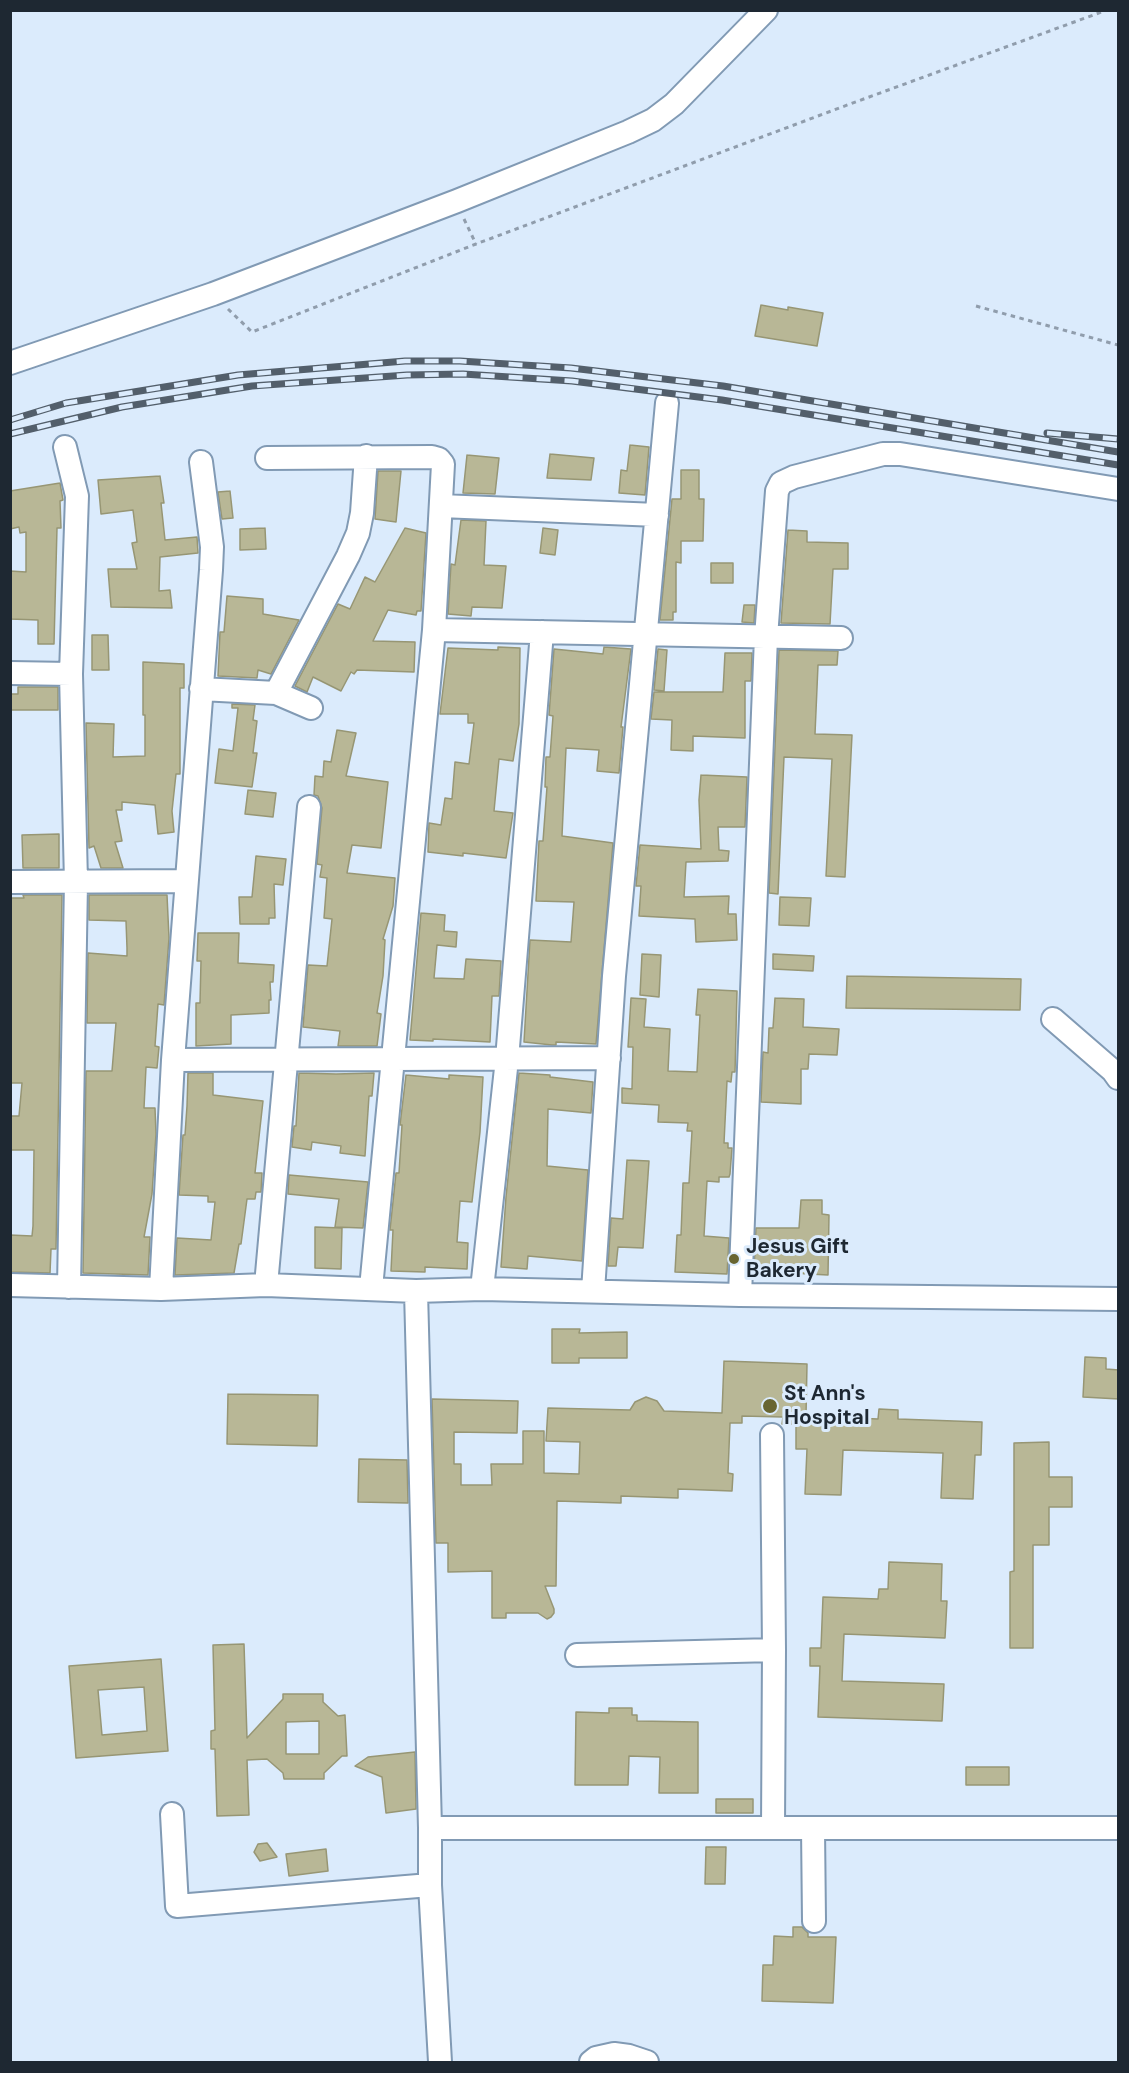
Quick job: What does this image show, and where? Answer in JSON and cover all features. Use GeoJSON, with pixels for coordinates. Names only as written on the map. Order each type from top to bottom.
{"type":"FeatureCollection","features":[{"type":"Feature","properties":{"kind":"street"},"geometry":{"type":"LineString","coordinates":[[10,363],[213,294],[457,201],[653,120],[674,104],[766,10]]}},
{"type":"Feature","properties":{"kind":"street"},"geometry":{"type":"LineString","coordinates":[[593,1291],[614,976],[667,404]]}},
{"type":"Feature","properties":{"kind":"street"},"geometry":{"type":"LineString","coordinates":[[65,447],[77,496],[71,674],[76,882],[69,1287]]}},
{"type":"Feature","properties":{"kind":"street"},"geometry":{"type":"LineString","coordinates":[[740,1295],[766,637],[777,491],[781,483],[794,477],[883,454],[900,454],[1119,489]]}},
{"type":"Feature","properties":{"kind":"street"},"geometry":{"type":"LineString","coordinates":[[276,693],[358,533],[362,513],[366,456]]}},
{"type":"Feature","properties":{"kind":"street"},"geometry":{"type":"LineString","coordinates":[[267,458],[432,457],[439,459],[443,464],[434,630],[371,1288]]}},
{"type":"Feature","properties":{"kind":"street"},"geometry":{"type":"LineString","coordinates":[[161,1289],[173,1059],[212,547],[201,462]]}},
{"type":"Feature","properties":{"kind":"street"},"geometry":{"type":"LineString","coordinates":[[441,506],[657,515]]}},
{"type":"Feature","properties":{"kind":"street"},"geometry":{"type":"LineString","coordinates":[[434,630],[841,638]]}},
{"type":"Feature","properties":{"kind":"street"},"geometry":{"type":"LineString","coordinates":[[482,1289],[507,1059],[542,632]]}},
{"type":"Feature","properties":{"kind":"street"},"geometry":{"type":"LineString","coordinates":[[10,673],[71,674]]}},
{"type":"Feature","properties":{"kind":"street"},"geometry":{"type":"LineString","coordinates":[[201,689],[276,693],[311,708]]}},
{"type":"Feature","properties":{"kind":"street"},"geometry":{"type":"LineString","coordinates":[[266,1286],[309,807]]}},
{"type":"Feature","properties":{"kind":"street"},"geometry":{"type":"LineString","coordinates":[[10,882],[186,882]]}},
{"type":"Feature","properties":{"kind":"street"},"geometry":{"type":"LineString","coordinates":[[1053,1019],[1119,1078]]}},
{"type":"Feature","properties":{"kind":"street"},"geometry":{"type":"LineString","coordinates":[[173,1059],[609,1058]]}},
{"type":"Feature","properties":{"kind":"street"},"geometry":{"type":"LineString","coordinates":[[10,1285],[161,1289],[266,1286],[416,1291],[482,1289],[740,1295],[1119,1299]]}},
{"type":"Feature","properties":{"kind":"street"},"geometry":{"type":"LineString","coordinates":[[416,1291],[430,1885],[440,2062]]}},
{"type":"Feature","properties":{"kind":"street"},"geometry":{"type":"LineString","coordinates":[[772,1435],[773,1828]]}},
{"type":"Feature","properties":{"kind":"street"},"geometry":{"type":"LineString","coordinates":[[577,1655],[774,1650]]}},
{"type":"Feature","properties":{"kind":"street"},"geometry":{"type":"LineString","coordinates":[[172,1814],[177,1906],[430,1885]]}},
{"type":"Feature","properties":{"kind":"street"},"geometry":{"type":"LineString","coordinates":[[430,1828],[1119,1828]]}},
{"type":"Feature","properties":{"kind":"street"},"geometry":{"type":"LineString","coordinates":[[813,1828],[814,1920]]}},
{"type":"Feature","properties":{"kind":"street"},"geometry":{"type":"LineString","coordinates":[[591,2062],[596,2058],[614,2054],[647,2062]]}},
{"type":"Feature","properties":{"kind":"path"},"geometry":{"type":"LineString","coordinates":[[213,294],[252,332],[476,244],[1107,10]]}},
{"type":"Feature","properties":{"kind":"path"},"geometry":{"type":"LineString","coordinates":[[457,201],[476,244]]}},
{"type":"Feature","properties":{"kind":"path"},"geometry":{"type":"LineString","coordinates":[[976,306],[1119,345]]}},
{"type":"Feature","properties":{"kind":"building"},"geometry":{"type":"Polygon","coordinates":[[[761,305],[823,313],[817,346],[755,336],[761,305]]]}},
{"type":"Feature","properties":{"kind":"building"},"geometry":{"type":"Polygon","coordinates":[[[630,445],[649,447],[645,495],[619,493],[621,470],[627,471],[630,445]]]}},
{"type":"Feature","properties":{"kind":"building"},"geometry":{"type":"Polygon","coordinates":[[[550,454],[594,458],[591,480],[547,478],[550,454]]]}},
{"type":"Feature","properties":{"kind":"building"},"geometry":{"type":"Polygon","coordinates":[[[467,455],[499,458],[495,494],[463,493],[467,455]]]}},
{"type":"Feature","properties":{"kind":"building"},"geometry":{"type":"Polygon","coordinates":[[[681,470],[699,470],[699,499],[704,499],[703,541],[681,541],[681,563],[676,562],[676,612],[673,612],[673,620],[660,620],[672,499],[681,499],[681,470]]]}},
{"type":"Feature","properties":{"kind":"building"},"geometry":{"type":"Polygon","coordinates":[[[378,471],[401,471],[396,522],[375,519],[378,471]]]}},
{"type":"Feature","properties":{"kind":"building"},"geometry":{"type":"Polygon","coordinates":[[[160,476],[164,503],[161,503],[165,540],[197,537],[198,553],[160,557],[159,591],[170,590],[172,608],[111,607],[108,569],[137,569],[132,543],[137,542],[133,510],[101,514],[98,480],[160,476]]]}},
{"type":"Feature","properties":{"kind":"building"},"geometry":{"type":"Polygon","coordinates":[[[60,483],[63,500],[60,501],[61,528],[57,528],[54,644],[38,644],[38,620],[10,619],[10,571],[26,572],[26,532],[20,533],[19,527],[10,529],[10,491],[60,483]]]}},
{"type":"Feature","properties":{"kind":"building"},"geometry":{"type":"Polygon","coordinates":[[[230,491],[233,518],[222,519],[218,492],[230,491]]]}},
{"type":"Feature","properties":{"kind":"building"},"geometry":{"type":"Polygon","coordinates":[[[461,520],[486,521],[484,565],[506,566],[502,608],[472,607],[471,616],[448,614],[451,564],[455,565],[461,520]]]}},
{"type":"Feature","properties":{"kind":"building"},"geometry":{"type":"Polygon","coordinates":[[[265,528],[266,549],[240,550],[240,529],[265,528]]]}},
{"type":"Feature","properties":{"kind":"building"},"geometry":{"type":"Polygon","coordinates":[[[405,528],[426,533],[421,611],[417,611],[416,615],[388,610],[373,641],[415,642],[414,672],[357,670],[354,674],[351,672],[341,691],[313,677],[307,692],[295,686],[338,604],[350,609],[365,577],[375,582],[405,528]]]}},
{"type":"Feature","properties":{"kind":"building"},"geometry":{"type":"Polygon","coordinates":[[[543,528],[558,530],[555,555],[540,553],[543,528]]]}},
{"type":"Feature","properties":{"kind":"building"},"geometry":{"type":"Polygon","coordinates":[[[788,530],[807,531],[807,542],[848,543],[848,569],[833,569],[830,624],[781,623],[788,530]]]}},
{"type":"Feature","properties":{"kind":"building"},"geometry":{"type":"Polygon","coordinates":[[[711,563],[733,563],[733,583],[711,583],[711,563]]]}},
{"type":"Feature","properties":{"kind":"building"},"geometry":{"type":"Polygon","coordinates":[[[227,596],[263,599],[263,614],[299,620],[271,674],[258,670],[257,678],[218,676],[220,632],[224,632],[227,596]]]}},
{"type":"Feature","properties":{"kind":"building"},"geometry":{"type":"Polygon","coordinates":[[[744,605],[755,605],[754,623],[742,622],[744,605]]]}},
{"type":"Feature","properties":{"kind":"building"},"geometry":{"type":"Polygon","coordinates":[[[92,635],[108,635],[109,670],[92,670],[92,635]]]}},
{"type":"Feature","properties":{"kind":"building"},"geometry":{"type":"Polygon","coordinates":[[[498,647],[520,648],[519,724],[513,761],[499,759],[494,811],[513,813],[506,858],[428,852],[429,823],[441,825],[445,798],[452,799],[455,762],[469,764],[474,723],[468,723],[468,714],[440,714],[448,648],[498,650],[498,647]]]}},
{"type":"Feature","properties":{"kind":"building"},"geometry":{"type":"Polygon","coordinates":[[[604,647],[631,649],[621,727],[623,727],[619,773],[597,771],[599,750],[566,748],[562,836],[613,843],[596,1044],[556,1042],[556,1045],[552,1045],[524,1042],[530,940],[571,942],[574,902],[536,901],[539,841],[543,841],[547,787],[545,787],[546,757],[550,757],[553,716],[549,715],[554,649],[603,654],[604,647]]]}},
{"type":"Feature","properties":{"kind":"building"},"geometry":{"type":"Polygon","coordinates":[[[658,649],[667,650],[664,691],[654,690],[658,649]]]}},
{"type":"Feature","properties":{"kind":"building"},"geometry":{"type":"Polygon","coordinates":[[[779,650],[838,651],[837,665],[818,665],[815,734],[852,735],[845,877],[826,876],[832,759],[784,757],[778,894],[769,893],[779,650]]]}},
{"type":"Feature","properties":{"kind":"building"},"geometry":{"type":"Polygon","coordinates":[[[725,653],[752,653],[751,681],[745,681],[745,738],[693,736],[693,751],[671,750],[672,720],[651,719],[654,692],[723,692],[725,653]]]}},
{"type":"Feature","properties":{"kind":"building"},"geometry":{"type":"Polygon","coordinates":[[[143,662],[184,664],[184,688],[180,688],[180,774],[176,774],[172,811],[174,832],[158,834],[155,805],[122,802],[122,810],[116,810],[122,841],[115,842],[123,868],[101,868],[94,846],[89,848],[86,723],[114,724],[113,757],[145,756],[143,662]]]}},
{"type":"Feature","properties":{"kind":"building"},"geometry":{"type":"Polygon","coordinates":[[[18,687],[58,687],[58,710],[10,710],[10,694],[18,694],[18,687]]]}},
{"type":"Feature","properties":{"kind":"building"},"geometry":{"type":"Polygon","coordinates":[[[232,704],[255,705],[253,720],[257,721],[253,753],[257,753],[252,787],[215,783],[219,749],[233,751],[238,708],[232,708],[232,704]]]}},
{"type":"Feature","properties":{"kind":"building"},"geometry":{"type":"Polygon","coordinates":[[[337,730],[356,733],[346,776],[388,782],[381,848],[352,845],[347,873],[395,878],[393,906],[383,939],[385,940],[383,976],[377,1013],[381,1014],[377,1046],[338,1046],[340,1031],[303,1027],[308,965],[327,966],[332,919],[324,918],[327,878],[320,877],[322,865],[317,864],[322,808],[318,796],[314,795],[315,776],[323,777],[324,761],[331,762],[337,730]]]}},
{"type":"Feature","properties":{"kind":"building"},"geometry":{"type":"Polygon","coordinates":[[[701,775],[747,777],[745,827],[718,827],[719,850],[729,851],[728,861],[686,862],[684,897],[729,896],[728,914],[736,914],[737,940],[696,942],[695,919],[639,916],[641,886],[636,886],[640,845],[701,849],[699,800],[701,775]]]}},
{"type":"Feature","properties":{"kind":"building"},"geometry":{"type":"Polygon","coordinates":[[[248,790],[276,793],[273,817],[245,814],[248,790]]]}},
{"type":"Feature","properties":{"kind":"building"},"geometry":{"type":"Polygon","coordinates":[[[59,834],[59,868],[23,868],[22,835],[59,834]]]}},
{"type":"Feature","properties":{"kind":"building"},"geometry":{"type":"Polygon","coordinates":[[[256,856],[286,859],[283,885],[274,884],[275,918],[269,918],[269,924],[240,924],[239,897],[252,897],[256,856]]]}},
{"type":"Feature","properties":{"kind":"building"},"geometry":{"type":"Polygon","coordinates":[[[23,895],[62,895],[56,1249],[51,1249],[50,1273],[10,1272],[10,1235],[32,1236],[33,1226],[34,1150],[10,1150],[10,1116],[19,1116],[22,1083],[10,1083],[10,898],[24,898],[23,895]]]}},
{"type":"Feature","properties":{"kind":"building"},"geometry":{"type":"Polygon","coordinates":[[[89,895],[167,895],[169,938],[164,1005],[158,1004],[155,1046],[159,1047],[157,1068],[146,1067],[144,1108],[155,1108],[156,1134],[152,1194],[144,1237],[150,1237],[148,1275],[83,1273],[86,1071],[112,1071],[116,1023],[87,1023],[88,953],[127,956],[126,921],[89,920],[89,895]]]}},
{"type":"Feature","properties":{"kind":"building"},"geometry":{"type":"Polygon","coordinates":[[[780,897],[811,898],[809,926],[779,925],[780,897]]]}},
{"type":"Feature","properties":{"kind":"building"},"geometry":{"type":"Polygon","coordinates":[[[421,913],[445,915],[444,931],[457,932],[456,947],[437,945],[434,978],[464,979],[466,959],[501,961],[499,996],[492,996],[490,1042],[410,1040],[421,913]]]}},
{"type":"Feature","properties":{"kind":"building"},"geometry":{"type":"Polygon","coordinates":[[[198,933],[239,933],[238,963],[274,965],[273,982],[270,982],[269,1013],[231,1015],[231,1044],[196,1046],[196,1003],[200,1003],[201,961],[197,961],[198,933]]]}},
{"type":"Feature","properties":{"kind":"building"},"geometry":{"type":"Polygon","coordinates":[[[642,954],[661,955],[659,997],[640,995],[642,954]]]}},
{"type":"Feature","properties":{"kind":"building"},"geometry":{"type":"Polygon","coordinates":[[[773,954],[814,956],[813,971],[773,969],[773,954]]]}},
{"type":"Feature","properties":{"kind":"building"},"geometry":{"type":"Polygon","coordinates":[[[847,976],[1021,979],[1020,1010],[846,1008],[847,976]]]}},
{"type":"Feature","properties":{"kind":"building"},"geometry":{"type":"Polygon","coordinates":[[[698,989],[737,991],[735,1072],[732,1072],[731,1082],[727,1081],[724,1143],[728,1143],[728,1148],[732,1148],[730,1174],[729,1177],[719,1177],[719,1182],[707,1181],[704,1236],[729,1238],[727,1274],[675,1272],[677,1235],[681,1235],[683,1183],[689,1183],[692,1131],[687,1131],[688,1123],[658,1122],[659,1105],[622,1103],[622,1088],[632,1089],[633,1047],[628,1047],[631,998],[646,999],[644,1027],[670,1029],[668,1071],[697,1072],[700,1015],[696,1015],[698,989]]]}},
{"type":"Feature","properties":{"kind":"building"},"geometry":{"type":"Polygon","coordinates":[[[775,998],[804,999],[803,1027],[839,1029],[837,1055],[809,1054],[808,1069],[801,1069],[801,1104],[761,1102],[763,1052],[768,1053],[769,1028],[773,1028],[775,998]]]}},
{"type":"Feature","properties":{"kind":"building"},"geometry":{"type":"Polygon","coordinates":[[[188,1073],[213,1073],[213,1095],[263,1101],[255,1173],[262,1173],[261,1192],[256,1192],[255,1199],[247,1199],[241,1244],[239,1244],[234,1273],[175,1275],[177,1238],[211,1240],[215,1202],[208,1202],[208,1196],[179,1195],[188,1073]]]}},
{"type":"Feature","properties":{"kind":"building"},"geometry":{"type":"Polygon","coordinates":[[[299,1073],[374,1073],[372,1096],[369,1096],[365,1156],[340,1153],[341,1146],[312,1142],[311,1150],[292,1147],[294,1126],[296,1126],[299,1073]]]}},
{"type":"Feature","properties":{"kind":"building"},"geometry":{"type":"Polygon","coordinates":[[[519,1073],[593,1082],[591,1113],[548,1109],[547,1166],[588,1170],[582,1261],[528,1256],[527,1269],[501,1267],[519,1073]]]}},
{"type":"Feature","properties":{"kind":"building"},"geometry":{"type":"Polygon","coordinates":[[[406,1075],[449,1079],[449,1075],[483,1077],[480,1132],[472,1202],[460,1201],[457,1242],[468,1243],[467,1269],[425,1267],[425,1272],[391,1271],[393,1230],[390,1230],[396,1173],[399,1173],[402,1125],[400,1125],[406,1075]]]}},
{"type":"Feature","properties":{"kind":"building"},"geometry":{"type":"Polygon","coordinates":[[[627,1160],[649,1161],[643,1248],[618,1247],[616,1266],[608,1266],[611,1218],[623,1219],[627,1160]]]}},
{"type":"Feature","properties":{"kind":"building"},"geometry":{"type":"Polygon","coordinates":[[[289,1175],[368,1182],[363,1228],[335,1227],[339,1199],[288,1194],[289,1175]]]}},
{"type":"Feature","properties":{"kind":"building"},"geometry":{"type":"Polygon","coordinates":[[[801,1200],[822,1200],[822,1214],[829,1215],[828,1275],[754,1271],[756,1228],[799,1228],[801,1200]]]}},
{"type":"Feature","properties":{"kind":"building"},"geometry":{"type":"Polygon","coordinates":[[[315,1227],[342,1228],[341,1269],[315,1268],[315,1227]]]}},
{"type":"Feature","properties":{"kind":"building"},"geometry":{"type":"Polygon","coordinates":[[[552,1329],[580,1329],[579,1333],[627,1332],[627,1358],[579,1358],[579,1363],[552,1363],[552,1329]]]}},
{"type":"Feature","properties":{"kind":"building"},"geometry":{"type":"Polygon","coordinates":[[[1085,1357],[1106,1358],[1106,1369],[1119,1370],[1119,1399],[1083,1397],[1085,1357]]]}},
{"type":"Feature","properties":{"kind":"building"},"geometry":{"type":"Polygon","coordinates":[[[724,1361],[807,1364],[806,1416],[878,1419],[879,1409],[898,1410],[898,1419],[982,1422],[981,1455],[975,1455],[973,1499],[941,1498],[943,1453],[843,1450],[841,1495],[805,1494],[807,1449],[796,1449],[796,1424],[782,1424],[783,1417],[742,1416],[742,1423],[730,1423],[728,1473],[733,1474],[732,1491],[678,1489],[678,1498],[621,1496],[621,1503],[557,1501],[556,1586],[545,1586],[554,1609],[551,1617],[547,1619],[538,1613],[506,1613],[506,1618],[492,1618],[492,1571],[448,1572],[448,1543],[436,1543],[432,1399],[518,1401],[517,1433],[454,1432],[454,1464],[461,1464],[461,1485],[492,1485],[491,1464],[523,1464],[523,1431],[544,1431],[544,1473],[579,1474],[580,1442],[546,1441],[548,1408],[630,1410],[635,1402],[646,1397],[657,1401],[664,1411],[722,1413],[724,1361]]]}},
{"type":"Feature","properties":{"kind":"building"},"geometry":{"type":"Polygon","coordinates":[[[228,1394],[318,1395],[317,1446],[227,1444],[228,1394]]]}},
{"type":"Feature","properties":{"kind":"building"},"geometry":{"type":"Polygon","coordinates":[[[1049,1442],[1049,1477],[1072,1477],[1072,1507],[1049,1507],[1049,1545],[1033,1545],[1033,1648],[1010,1648],[1010,1572],[1014,1571],[1014,1443],[1049,1442]]]}},
{"type":"Feature","properties":{"kind":"building"},"geometry":{"type":"Polygon","coordinates":[[[359,1459],[407,1460],[408,1503],[358,1502],[359,1459]]]}},
{"type":"Feature","properties":{"kind":"building"},"geometry":{"type":"Polygon","coordinates":[[[889,1562],[942,1564],[941,1601],[947,1601],[945,1638],[844,1634],[842,1681],[944,1684],[942,1721],[818,1717],[820,1666],[810,1666],[810,1648],[821,1648],[823,1597],[878,1599],[879,1589],[888,1589],[889,1562]]]}},
{"type":"Feature","properties":{"kind":"building"},"geometry":{"type":"Polygon","coordinates":[[[244,1644],[247,1738],[283,1699],[283,1694],[323,1694],[323,1702],[338,1716],[345,1715],[347,1756],[342,1756],[324,1773],[324,1779],[284,1779],[283,1773],[267,1759],[247,1760],[249,1815],[217,1816],[215,1749],[211,1749],[211,1731],[215,1730],[213,1645],[244,1644]],[[319,1721],[286,1722],[286,1754],[319,1754],[319,1721]]]}},
{"type":"Feature","properties":{"kind":"building"},"geometry":{"type":"Polygon","coordinates":[[[161,1659],[168,1751],[76,1758],[69,1666],[161,1659]],[[144,1687],[98,1690],[102,1735],[147,1731],[144,1687]]]}},
{"type":"Feature","properties":{"kind":"building"},"geometry":{"type":"Polygon","coordinates":[[[609,1708],[632,1708],[632,1715],[637,1715],[637,1721],[698,1722],[698,1793],[659,1793],[660,1757],[629,1756],[628,1785],[575,1785],[576,1712],[609,1713],[609,1708]]]}},
{"type":"Feature","properties":{"kind":"building"},"geometry":{"type":"Polygon","coordinates":[[[415,1752],[416,1809],[386,1813],[382,1777],[355,1766],[368,1757],[415,1752]]]}},
{"type":"Feature","properties":{"kind":"building"},"geometry":{"type":"Polygon","coordinates":[[[966,1767],[1009,1767],[1009,1785],[966,1785],[966,1767]]]}},
{"type":"Feature","properties":{"kind":"building"},"geometry":{"type":"Polygon","coordinates":[[[716,1799],[753,1799],[753,1813],[716,1813],[716,1799]]]}},
{"type":"Feature","properties":{"kind":"building"},"geometry":{"type":"Polygon","coordinates":[[[267,1843],[277,1857],[260,1861],[254,1852],[258,1844],[267,1843]]]}},
{"type":"Feature","properties":{"kind":"building"},"geometry":{"type":"Polygon","coordinates":[[[706,1847],[726,1847],[725,1884],[705,1884],[706,1847]]]}},
{"type":"Feature","properties":{"kind":"building"},"geometry":{"type":"Polygon","coordinates":[[[326,1849],[328,1871],[289,1876],[286,1854],[326,1849]]]}},
{"type":"Feature","properties":{"kind":"building"},"geometry":{"type":"Polygon","coordinates":[[[793,1927],[802,1927],[808,1933],[808,1937],[836,1937],[833,2003],[762,2001],[763,1965],[773,1965],[774,1936],[793,1937],[793,1927]]]}},
{"type":"Feature","properties":{"kind":"railway"},"geometry":{"type":"LineString","coordinates":[[10,420],[66,403],[238,375],[405,361],[460,361],[571,368],[723,386],[1118,452]]}},
{"type":"Feature","properties":{"kind":"railway"},"geometry":{"type":"LineString","coordinates":[[10,434],[122,407],[252,386],[407,375],[463,374],[572,381],[722,400],[1118,465]]}},
{"type":"Feature","properties":{"kind":"railway"},"geometry":{"type":"LineString","coordinates":[[1047,433],[1118,439]]}},
{"type":"Feature","properties":{"kind":"place","name":"Jesus Gift Bakery"},"geometry":{"type":"Point","coordinates":[734,1259]}},
{"type":"Feature","properties":{"kind":"place","name":"St Ann's Hospital"},"geometry":{"type":"Point","coordinates":[770,1406]}}]}
